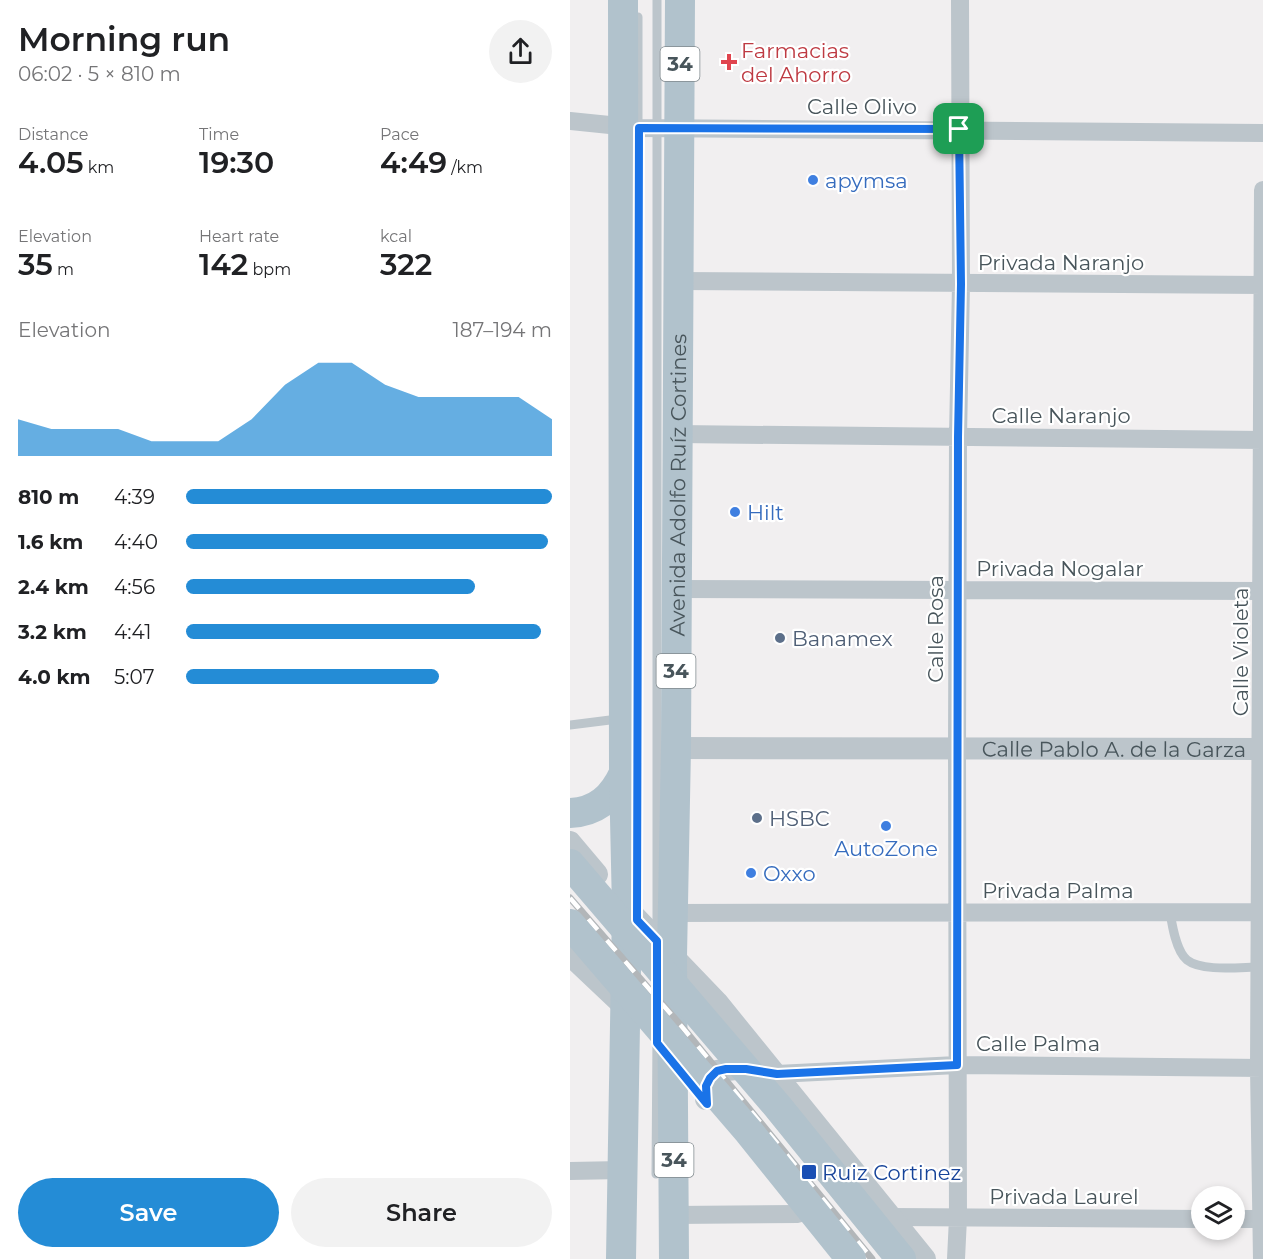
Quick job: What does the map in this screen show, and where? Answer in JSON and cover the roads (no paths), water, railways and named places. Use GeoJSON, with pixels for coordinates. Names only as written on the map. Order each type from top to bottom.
{"type":"FeatureCollection","features":[{"type":"Feature","properties":{"kind":"main road","name":"Avenida Adolfo Ruíz Cortines"},"geometry":{"type":"LineString","coordinates":[[621,1259],[622,1170],[633,904],[624,773],[624,719],[650,128],[680,0]]}},
{"type":"Feature","properties":{"kind":"main road","name":"Avenida Adolfo Ruíz Cortines"},"geometry":{"type":"LineString","coordinates":[[631,6],[650,128],[680,281],[676,748],[672,913],[664,948],[665,1052],[674,1215],[674,1259]]}},
{"type":"Feature","properties":{"kind":"main road"},"geometry":{"type":"LineString","coordinates":[[570,813],[585,811],[604,801],[618,786],[624,773]]}},
{"type":"Feature","properties":{"kind":"main road"},"geometry":{"type":"LineString","coordinates":[[572,851],[901,1259]]}},
{"type":"Feature","properties":{"kind":"main road"},"geometry":{"type":"LineString","coordinates":[[570,924],[749,1132],[851,1259]]}},
{"type":"Feature","properties":{"kind":"street","name":"Calle Rosa"},"geometry":{"type":"LineString","coordinates":[[956,1259],[958,1218],[958,437],[961,284],[960,0]]}},
{"type":"Feature","properties":{"kind":"street","name":"Calle Olivo"},"geometry":{"type":"LineString","coordinates":[[570,121],[650,128],[1263,133]]}},
{"type":"Feature","properties":{"kind":"street","name":"Calle Violeta"},"geometry":{"type":"LineString","coordinates":[[1262,1259],[1260,967],[1263,749],[1263,190]]}},
{"type":"Feature","properties":{"kind":"street","name":"Privada Naranjo"},"geometry":{"type":"LineString","coordinates":[[680,281],[1263,285]]}},
{"type":"Feature","properties":{"kind":"street","name":"Calle Naranjo"},"geometry":{"type":"LineString","coordinates":[[678,434],[1263,440]]}},
{"type":"Feature","properties":{"kind":"street","name":"Privada Nogalar"},"geometry":{"type":"LineString","coordinates":[[676,589],[1263,591]]}},
{"type":"Feature","properties":{"kind":"street","name":"Calle Pablo A. de la Garza"},"geometry":{"type":"LineString","coordinates":[[676,748],[1263,749]]}},
{"type":"Feature","properties":{"kind":"street"},"geometry":{"type":"LineString","coordinates":[[572,851],[633,904],[664,948],[717,1002],[925,1259]]}},
{"type":"Feature","properties":{"kind":"street"},"geometry":{"type":"LineString","coordinates":[[570,871],[574,862],[572,851]]}},
{"type":"Feature","properties":{"kind":"street","name":"Privada Palma"},"geometry":{"type":"LineString","coordinates":[[672,913],[1262,912]]}},
{"type":"Feature","properties":{"kind":"street"},"geometry":{"type":"LineString","coordinates":[[570,955],[630,1012],[836,1259]]}},
{"type":"Feature","properties":{"kind":"street","name":"Calle Palma"},"geometry":{"type":"LineString","coordinates":[[777,1074],[957,1065],[1261,1068]]}},
{"type":"Feature","properties":{"kind":"street"},"geometry":{"type":"LineString","coordinates":[[707,1104],[706,1086],[717,1071],[746,1069],[777,1074]]}},
{"type":"Feature","properties":{"kind":"street"},"geometry":{"type":"LineString","coordinates":[[570,1171],[622,1170]]}},
{"type":"Feature","properties":{"kind":"street"},"geometry":{"type":"LineString","coordinates":[[674,1215],[798,1214]]}},
{"type":"Feature","properties":{"kind":"street","name":"Privada Laurel"},"geometry":{"type":"LineString","coordinates":[[891,1217],[1191,1219]]}},
{"type":"Feature","properties":{"kind":"street"},"geometry":{"type":"LineString","coordinates":[[1245,1219],[1262,1219]]}},
{"type":"Feature","properties":{"kind":"lane"},"geometry":{"type":"LineString","coordinates":[[638,368],[657,0]]}},
{"type":"Feature","properties":{"kind":"lane"},"geometry":{"type":"LineString","coordinates":[[650,128],[664,948]]}},
{"type":"Feature","properties":{"kind":"lane"},"geometry":{"type":"LineString","coordinates":[[570,725],[624,719]]}},
{"type":"Feature","properties":{"kind":"lane"},"geometry":{"type":"LineString","coordinates":[[1170,912],[1175,938],[1186,959],[1204,967],[1260,967]]}},
{"type":"Feature","properties":{"kind":"lane"},"geometry":{"type":"LineString","coordinates":[[630,1012],[635,1062]]}},
{"type":"Feature","properties":{"kind":"lane"},"geometry":{"type":"LineString","coordinates":[[656,1174],[665,1052]]}},
{"type":"Feature","properties":{"kind":"railway"},"geometry":{"type":"LineString","coordinates":[[570,877],[731,1066],[887,1259]]}},
{"type":"Feature","properties":{"kind":"railway"},"geometry":{"type":"LineString","coordinates":[[570,898],[683,1028],[872,1259]]}},
{"type":"Feature","properties":{"kind":"place","name":"Farmacias del Ahorro"},"geometry":{"type":"Point","coordinates":[729,62]}},
{"type":"Feature","properties":{"kind":"place","name":"apymsa"},"geometry":{"type":"Point","coordinates":[813,180]}},
{"type":"Feature","properties":{"kind":"place","name":"Hilt"},"geometry":{"type":"Point","coordinates":[735,512]}},
{"type":"Feature","properties":{"kind":"place","name":"Banamex"},"geometry":{"type":"Point","coordinates":[780,638]}},
{"type":"Feature","properties":{"kind":"place","name":"HSBC"},"geometry":{"type":"Point","coordinates":[757,818]}},
{"type":"Feature","properties":{"kind":"place","name":"AutoZone"},"geometry":{"type":"Point","coordinates":[886,826]}},
{"type":"Feature","properties":{"kind":"place","name":"Oxxo"},"geometry":{"type":"Point","coordinates":[751,873]}},
{"type":"Feature","properties":{"kind":"place","name":"Ruiz Cortinez"},"geometry":{"type":"Point","coordinates":[809,1172]}}]}
